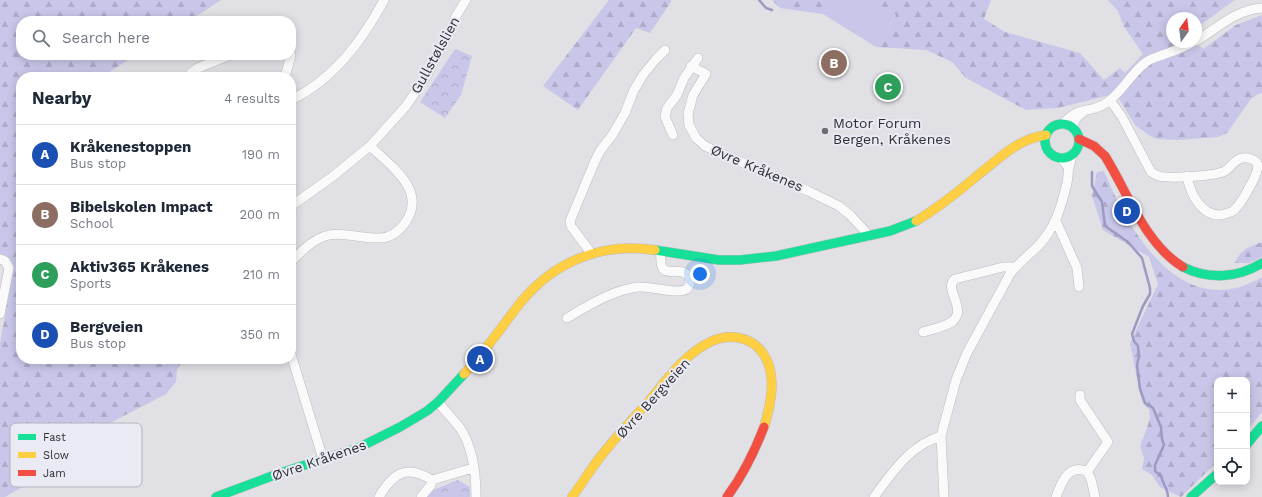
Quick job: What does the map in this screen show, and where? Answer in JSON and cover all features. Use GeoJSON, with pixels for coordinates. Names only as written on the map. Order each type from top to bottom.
{"type":"FeatureCollection","features":[{"type":"Feature","properties":{"kind":"main road"},"geometry":{"type":"LineString","coordinates":[[1073,154],[1079,144],[1076,130],[1063,124],[1053,127],[1046,135],[1045,139],[1046,147],[1052,154],[1061,158],[1081,152],[1093,155],[1110,166]]}},
{"type":"Feature","properties":{"kind":"main road","name":"Øvre Kråkenes"},"geometry":{"type":"LineString","coordinates":[[216,497],[280,473],[358,448],[400,427],[427,411],[438,402],[466,372],[522,301],[548,275],[574,260],[591,254],[621,248],[662,251],[719,260],[740,260],[776,256],[868,236],[904,226],[927,215],[1014,146],[1033,137],[1046,135]]}},
{"type":"Feature","properties":{"kind":"main road"},"geometry":{"type":"LineString","coordinates":[[1079,140],[1091,144],[1106,157],[1155,242],[1166,256],[1178,265],[1203,274],[1227,276],[1248,271],[1262,263]]}},
{"type":"Feature","properties":{"kind":"main road","name":"Øvre Kråkenes"},"geometry":{"type":"LineString","coordinates":[[1004,155],[1022,148],[1033,146],[1046,147]]}},
{"type":"Feature","properties":{"kind":"main road","name":"Øvre Bergveien"},"geometry":{"type":"LineString","coordinates":[[572,497],[598,460],[677,368],[704,345],[717,339],[729,337],[746,339],[761,349],[770,366],[772,381],[768,411],[756,448],[746,468],[727,497]]}},
{"type":"Feature","properties":{"kind":"main road"},"geometry":{"type":"LineString","coordinates":[[1250,440],[1262,426]]}},
{"type":"Feature","properties":{"kind":"main road"},"geometry":{"type":"LineString","coordinates":[[1191,497],[1214,477]]}},
{"type":"Feature","properties":{"kind":"street"},"geometry":{"type":"LineString","coordinates":[[296,97],[318,84],[340,63],[358,42],[384,0]]}},
{"type":"Feature","properties":{"kind":"street","name":"Gullstølslien"},"geometry":{"type":"LineString","coordinates":[[296,202],[332,177],[370,146],[406,106],[427,75],[453,25],[455,18],[466,0]]}},
{"type":"Feature","properties":{"kind":"street"},"geometry":{"type":"LineString","coordinates":[[1202,36],[1235,15],[1251,9],[1262,8]]}},
{"type":"Feature","properties":{"kind":"street"},"geometry":{"type":"LineString","coordinates":[[1063,124],[1078,111],[1100,106],[1110,100],[1144,63],[1179,48]]}},
{"type":"Feature","properties":{"kind":"street"},"geometry":{"type":"LineString","coordinates":[[591,254],[571,226],[570,221],[600,151],[625,113],[634,90],[643,75],[665,50]]}},
{"type":"Feature","properties":{"kind":"street"},"geometry":{"type":"LineString","coordinates":[[673,135],[665,116],[667,108],[677,95],[691,66],[698,58]]}},
{"type":"Feature","properties":{"kind":"street"},"geometry":{"type":"LineString","coordinates":[[191,72],[218,60]]}},
{"type":"Feature","properties":{"kind":"street"},"geometry":{"type":"LineString","coordinates":[[286,72],[289,60]]}},
{"type":"Feature","properties":{"kind":"street","name":"Øvre Kråkenes"},"geometry":{"type":"LineString","coordinates":[[691,66],[706,74],[693,95],[688,114],[689,125],[696,138],[705,146],[720,154],[835,203],[850,215],[868,236]]}},
{"type":"Feature","properties":{"kind":"street"},"geometry":{"type":"LineString","coordinates":[[1110,100],[1122,117],[1151,172],[1154,174],[1163,177],[1220,172],[1229,168],[1238,159],[1242,158],[1253,159],[1258,163],[1252,183],[1241,202],[1233,211],[1225,214],[1211,214],[1202,207],[1191,191],[1187,176]]}},
{"type":"Feature","properties":{"kind":"street"},"geometry":{"type":"LineString","coordinates":[[1072,127],[1077,117],[1085,110]]}},
{"type":"Feature","properties":{"kind":"street"},"geometry":{"type":"LineString","coordinates":[[296,258],[317,240],[325,236],[340,234],[381,238],[392,235],[401,228],[408,219],[412,201],[408,184],[397,171],[370,146]]}},
{"type":"Feature","properties":{"kind":"street"},"geometry":{"type":"LineString","coordinates":[[944,497],[940,436],[949,402],[961,367],[1015,267],[1041,243],[1052,229],[1056,221],[1066,188],[1073,154]]}},
{"type":"Feature","properties":{"kind":"street"},"geometry":{"type":"LineString","coordinates":[[1061,158],[1069,168]]}},
{"type":"Feature","properties":{"kind":"street"},"geometry":{"type":"LineString","coordinates":[[1056,221],[1077,268],[1079,287]]}},
{"type":"Feature","properties":{"kind":"street"},"geometry":{"type":"LineString","coordinates":[[567,318],[606,297],[629,289],[640,287],[659,288],[678,292],[687,289],[690,284],[689,276],[686,273],[668,271],[663,268],[660,262],[662,251]]}},
{"type":"Feature","properties":{"kind":"street"},"geometry":{"type":"LineString","coordinates":[[0,259],[6,261],[9,268],[0,314]]}},
{"type":"Feature","properties":{"kind":"street"},"geometry":{"type":"LineString","coordinates":[[923,332],[953,320],[958,312],[957,303],[951,288],[955,279],[1003,267],[1015,267]]}},
{"type":"Feature","properties":{"kind":"street"},"geometry":{"type":"LineString","coordinates":[[294,364],[323,459]]}},
{"type":"Feature","properties":{"kind":"street"},"geometry":{"type":"LineString","coordinates":[[1080,396],[1080,400],[1108,442],[1103,452],[1087,472]]}},
{"type":"Feature","properties":{"kind":"street"},"geometry":{"type":"LineString","coordinates":[[438,402],[460,428],[469,448],[476,497]]}},
{"type":"Feature","properties":{"kind":"street"},"geometry":{"type":"LineString","coordinates":[[874,497],[901,463],[912,452],[927,440],[940,436]]}},
{"type":"Feature","properties":{"kind":"street"},"geometry":{"type":"LineString","coordinates":[[379,497],[392,478],[402,473],[411,471],[422,474],[432,480],[473,468]]}},
{"type":"Feature","properties":{"kind":"street"},"geometry":{"type":"LineString","coordinates":[[1056,497],[1064,479],[1070,472],[1077,469],[1087,472],[1090,477],[1095,497]]}},
{"type":"Feature","properties":{"kind":"street"},"geometry":{"type":"LineString","coordinates":[[421,497],[431,485],[432,480]]}},
{"type":"Feature","properties":{"kind":"green space"},"geometry":{"type":"Polygon","coordinates":[[[0,0],[221,0],[197,16],[16,16],[16,60],[128,60],[109,72],[16,72],[16,364],[180,364],[177,369],[176,382],[166,394],[110,423],[10,423],[10,487],[22,487],[5,497],[0,497],[0,343],[14,267],[9,259],[0,255],[0,0]]]}},
{"type":"Feature","properties":{"kind":"green space"},"geometry":{"type":"Polygon","coordinates":[[[609,0],[671,0],[671,2],[650,33],[636,28],[578,110],[543,86],[609,0]]]}},
{"type":"Feature","properties":{"kind":"green space"},"geometry":{"type":"Polygon","coordinates":[[[772,0],[832,0],[823,14],[780,8],[772,0]]]}},
{"type":"Feature","properties":{"kind":"green space"},"geometry":{"type":"Polygon","coordinates":[[[832,0],[871,0],[896,15],[876,47],[823,14],[832,0]]]}},
{"type":"Feature","properties":{"kind":"green space"},"geometry":{"type":"Polygon","coordinates":[[[871,0],[991,0],[984,19],[1005,32],[1080,53],[1104,80],[1120,68],[1125,73],[1143,54],[1124,27],[1118,11],[1108,0],[1235,0],[1202,24],[1202,12],[1166,12],[1166,48],[1203,49],[1236,25],[1262,15],[1262,93],[1251,99],[1227,133],[1218,137],[1178,140],[1157,139],[1150,136],[1135,125],[1118,97],[1110,95],[1058,108],[1026,110],[966,78],[952,62],[926,50],[876,47],[896,15],[871,0]]]}},
{"type":"Feature","properties":{"kind":"green space"},"geometry":{"type":"Polygon","coordinates":[[[455,49],[472,56],[461,95],[445,118],[420,102],[455,49]]]}},
{"type":"Feature","properties":{"kind":"green space"},"geometry":{"type":"Polygon","coordinates":[[[1104,171],[1128,220],[1144,244],[1163,265],[1184,280],[1208,289],[1234,288],[1262,277],[1262,412],[1250,427],[1250,377],[1214,377],[1214,465],[1181,497],[1160,487],[1152,475],[1142,469],[1144,458],[1140,446],[1150,417],[1149,409],[1143,404],[1130,343],[1158,284],[1149,257],[1103,230],[1092,196],[1097,172],[1104,171]]]}},
{"type":"Feature","properties":{"kind":"green space"},"geometry":{"type":"Polygon","coordinates":[[[1262,242],[1262,257],[1249,263],[1234,263],[1240,254],[1247,248],[1262,242]]]}},
{"type":"Feature","properties":{"kind":"green space"},"geometry":{"type":"Polygon","coordinates":[[[458,480],[470,487],[470,497],[425,497],[433,490],[458,480]]]}},
{"type":"Feature","properties":{"kind":"waterway"},"geometry":{"type":"LineString","coordinates":[[759,0],[766,8],[772,10]]}},
{"type":"Feature","properties":{"kind":"waterway"},"geometry":{"type":"LineString","coordinates":[[1092,172],[1092,186],[1102,202],[1105,226],[1128,242],[1142,258],[1150,288],[1150,294],[1143,306],[1132,334],[1134,341],[1138,346],[1139,356],[1137,365],[1140,389],[1145,403],[1153,408],[1161,427],[1164,445],[1155,465],[1155,471],[1161,476],[1168,497]]}},
{"type":"Feature","properties":{"kind":"traffic: fast"},"geometry":{"type":"LineString","coordinates":[[1059,124],[1065,124],[1074,129],[1078,135],[1079,141],[1078,147],[1074,153],[1065,158],[1059,158],[1050,153],[1045,144],[1045,138],[1050,129],[1059,124]]}},
{"type":"Feature","properties":{"kind":"traffic: fast"},"geometry":{"type":"LineString","coordinates":[[655,250],[719,260],[740,260],[776,256],[890,231],[916,221]]}},
{"type":"Feature","properties":{"kind":"traffic: fast"},"geometry":{"type":"LineString","coordinates":[[1183,267],[1203,274],[1223,276],[1243,272],[1262,263]]}},
{"type":"Feature","properties":{"kind":"traffic: fast"},"geometry":{"type":"LineString","coordinates":[[216,497],[280,473],[358,448],[400,427],[427,411],[438,402],[464,374]]}},
{"type":"Feature","properties":{"kind":"traffic: fast"},"geometry":{"type":"LineString","coordinates":[[1250,440],[1262,426]]}},
{"type":"Feature","properties":{"kind":"traffic: fast"},"geometry":{"type":"LineString","coordinates":[[1191,497],[1214,477]]}},
{"type":"Feature","properties":{"kind":"traffic: slow"},"geometry":{"type":"LineString","coordinates":[[916,221],[948,200],[1009,150],[1026,141],[1046,135]]}},
{"type":"Feature","properties":{"kind":"traffic: slow"},"geometry":{"type":"LineString","coordinates":[[464,374],[472,366],[521,302],[549,275],[564,265],[598,252],[616,249],[635,248],[655,250]]}},
{"type":"Feature","properties":{"kind":"traffic: slow"},"geometry":{"type":"LineString","coordinates":[[572,497],[604,452],[677,368],[692,353],[717,339],[731,337],[745,339],[757,347],[767,360],[772,379],[772,389],[764,427]]}},
{"type":"Feature","properties":{"kind":"traffic: jam"},"geometry":{"type":"LineString","coordinates":[[1079,139],[1094,146],[1105,156],[1138,217],[1148,232],[1158,245],[1183,267]]}},
{"type":"Feature","properties":{"kind":"traffic: jam"},"geometry":{"type":"LineString","coordinates":[[727,497],[748,464],[764,427]]}},
{"type":"Feature","properties":{"kind":"place","name":"Bibelskolen Impact"},"geometry":{"type":"Point","coordinates":[834,63]}},
{"type":"Feature","properties":{"kind":"place","name":"Aktiv365 Kråkenes"},"geometry":{"type":"Point","coordinates":[888,87]}},
{"type":"Feature","properties":{"kind":"place","name":"Motor Forum Bergen, Kråkenes"},"geometry":{"type":"Point","coordinates":[825,131]}},
{"type":"Feature","properties":{"kind":"place","name":"Bergveien"},"geometry":{"type":"Point","coordinates":[1127,211]}},
{"type":"Feature","properties":{"kind":"place","name":"Kråkenestoppen"},"geometry":{"type":"Point","coordinates":[480,359]}}]}
